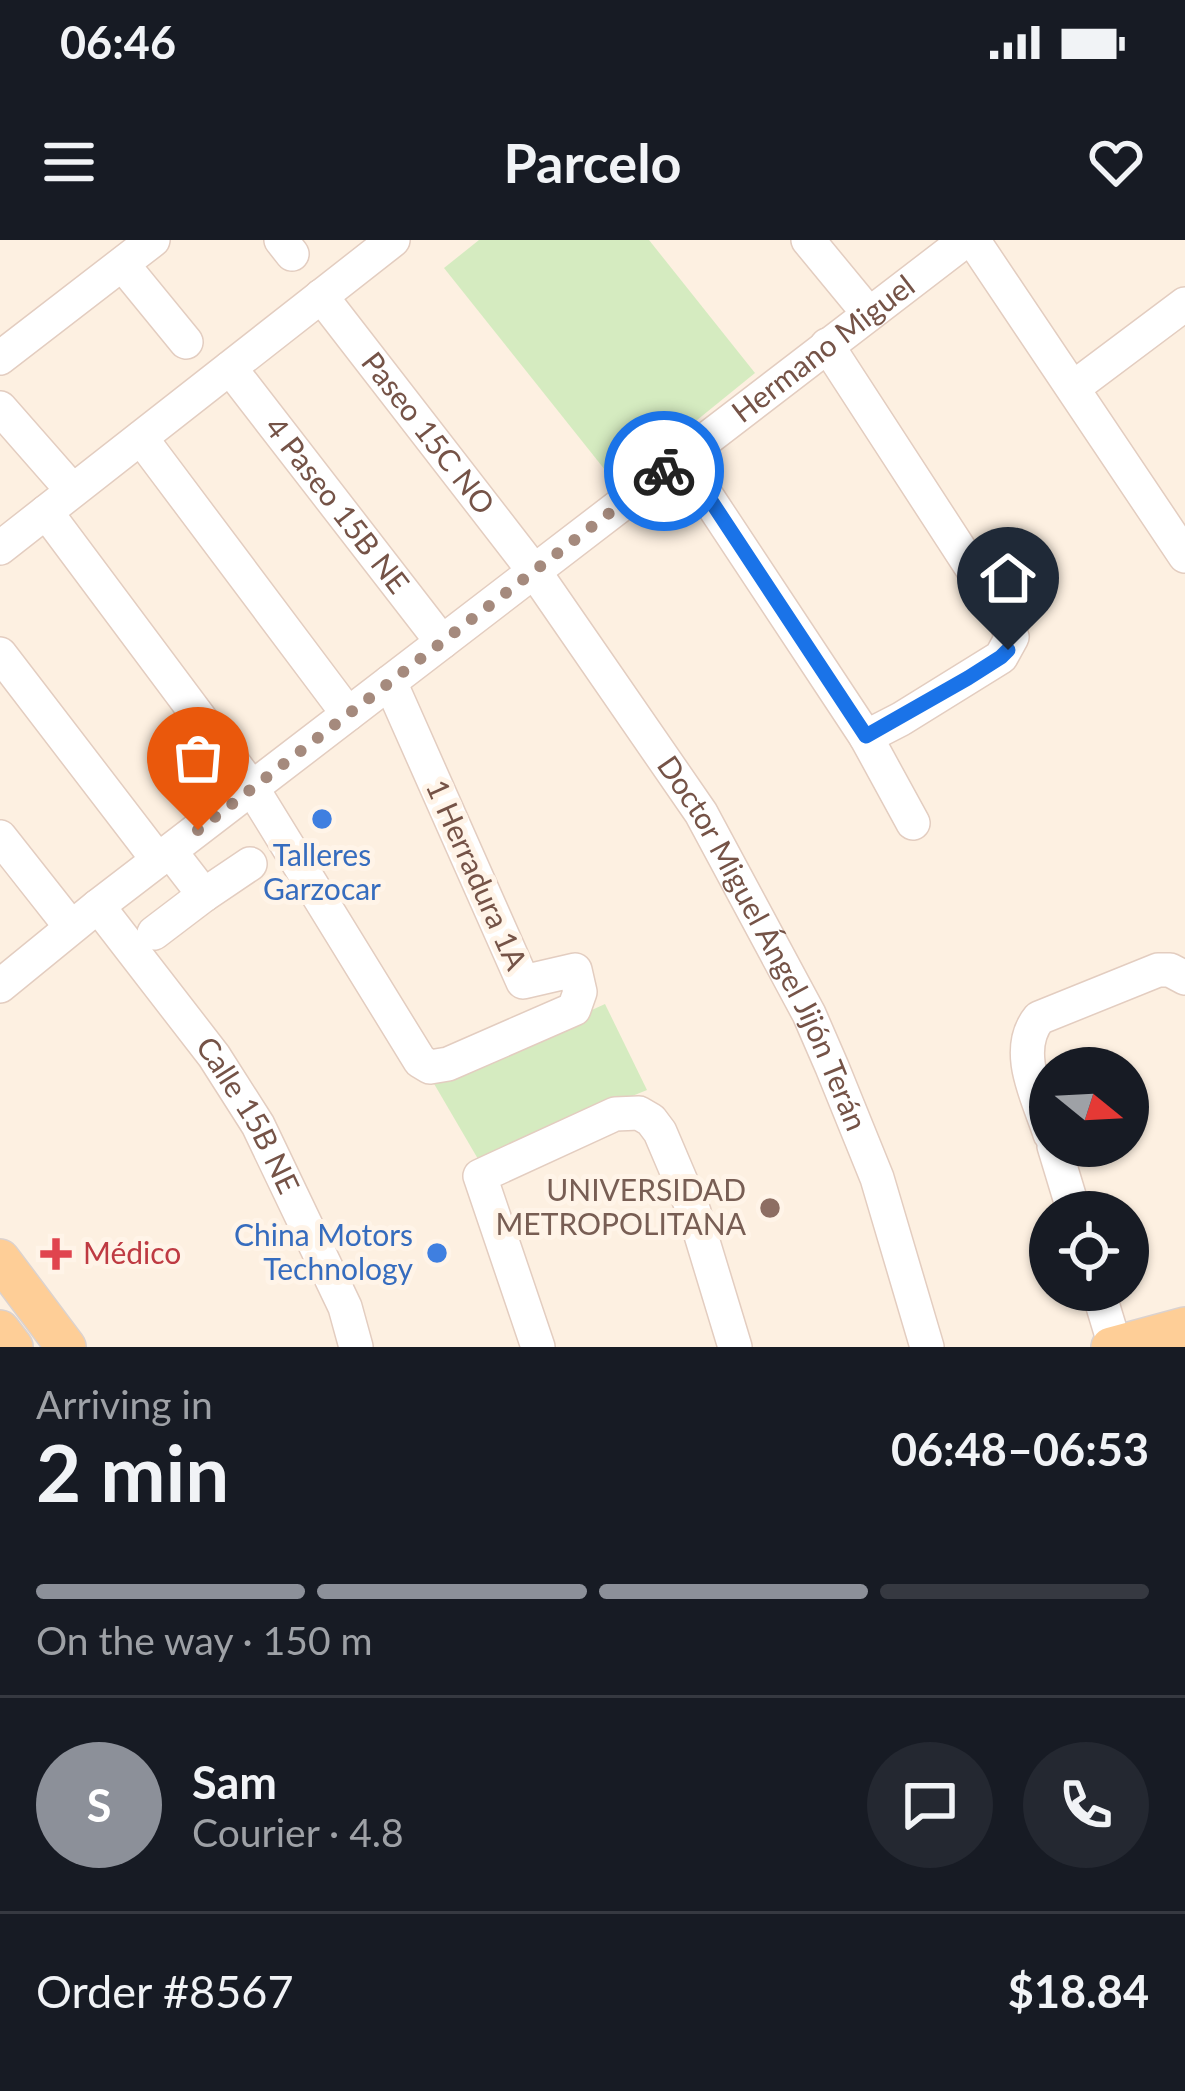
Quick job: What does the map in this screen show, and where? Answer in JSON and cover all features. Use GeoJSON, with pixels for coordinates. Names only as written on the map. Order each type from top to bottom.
{"type":"FeatureCollection","features":[{"type":"Feature","properties":{"kind":"main road"},"geometry":{"type":"LineString","coordinates":[[0,1259],[66,1347]]}},
{"type":"Feature","properties":{"kind":"main road"},"geometry":{"type":"LineString","coordinates":[[1113,1346],[1185,1327]]}},
{"type":"Feature","properties":{"kind":"main road"},"geometry":{"type":"LineString","coordinates":[[0,1330],[13,1347]]}},
{"type":"Feature","properties":{"kind":"street"},"geometry":{"type":"LineString","coordinates":[[0,358],[153,240]]}},
{"type":"Feature","properties":{"kind":"street"},"geometry":{"type":"LineString","coordinates":[[0,548],[393,240]]}},
{"type":"Feature","properties":{"kind":"street"},"geometry":{"type":"LineString","coordinates":[[808,240],[868,314]]}},
{"type":"Feature","properties":{"kind":"street"},"geometry":{"type":"LineString","coordinates":[[958,243],[1073,388],[1183,548]]}},
{"type":"Feature","properties":{"kind":"street","name":"Hermano Miguel"},"geometry":{"type":"LineString","coordinates":[[0,986],[958,243]]}},
{"type":"Feature","properties":{"kind":"street"},"geometry":{"type":"LineString","coordinates":[[123,265],[186,342]]}},
{"type":"Feature","properties":{"kind":"street","name":"Paseo 15C NO"},"geometry":{"type":"LineString","coordinates":[[321,296],[534,571]]}},
{"type":"Feature","properties":{"kind":"street"},"geometry":{"type":"LineString","coordinates":[[1073,388],[1185,304]]}},
{"type":"Feature","properties":{"kind":"street"},"geometry":{"type":"LineString","coordinates":[[827,345],[992,597],[1012,637],[1001,657],[872,733]]}},
{"type":"Feature","properties":{"kind":"street","name":"4 Paseo 15B NE"},"geometry":{"type":"LineString","coordinates":[[230,368],[442,642]]}},
{"type":"Feature","properties":{"kind":"street"},"geometry":{"type":"LineString","coordinates":[[0,408],[72,490]]}},
{"type":"Feature","properties":{"kind":"street"},"geometry":{"type":"LineString","coordinates":[[141,438],[348,714]]}},
{"type":"Feature","properties":{"kind":"street"},"geometry":{"type":"LineString","coordinates":[[682,457],[872,733],[913,823]]}},
{"type":"Feature","properties":{"kind":"street"},"geometry":{"type":"LineString","coordinates":[[46,512],[252,788]]}},
{"type":"Feature","properties":{"kind":"street","name":"Doctor Miguel Ángel Jijón Terán"},"geometry":{"type":"LineString","coordinates":[[534,571],[701,813],[809,1014],[877,1178],[927,1347]]}},
{"type":"Feature","properties":{"kind":"street"},"geometry":{"type":"LineString","coordinates":[[0,654],[164,855],[204,895]]}},
{"type":"Feature","properties":{"kind":"street","name":"1 Herradura 1A"},"geometry":{"type":"LineString","coordinates":[[252,788],[420,1061],[430,1066],[448,1064],[574,1009],[580,992],[575,970],[524,982],[390,682]]}},
{"type":"Feature","properties":{"kind":"street","name":"Calle 15B NE"},"geometry":{"type":"LineString","coordinates":[[0,837],[85,917],[214,1056],[257,1126],[345,1307],[356,1347]]}},
{"type":"Feature","properties":{"kind":"street"},"geometry":{"type":"LineString","coordinates":[[154,933],[250,864]]}},
{"type":"Feature","properties":{"kind":"street"},"geometry":{"type":"LineString","coordinates":[[1029,1065],[1030,1030],[1039,1018],[1158,970],[1185,978]]}},
{"type":"Feature","properties":{"kind":"street"},"geometry":{"type":"LineString","coordinates":[[538,1347],[480,1175],[615,1114],[639,1113],[660,1132],[694,1212],[735,1347]]}},
{"type":"Feature","properties":{"kind":"street"},"geometry":{"type":"LineString","coordinates":[[1104,1311],[1113,1346]]}},
{"type":"Feature","properties":{"kind":"green space"},"geometry":{"type":"Polygon","coordinates":[[[479,240],[649,240],[755,373],[617,485],[444,268],[479,240]]]}},
{"type":"Feature","properties":{"kind":"green space"},"geometry":{"type":"Polygon","coordinates":[[[605,1004],[647,1090],[478,1159],[433,1082],[605,1004]]]}},
{"type":"Feature","properties":{"kind":"way so far"},"geometry":{"type":"LineString","coordinates":[[198,830],[664,471]]}},
{"type":"Feature","properties":{"kind":"place","name":"Talleres Garzocar"},"geometry":{"type":"Point","coordinates":[322,819]}},
{"type":"Feature","properties":{"kind":"place","name":"UNIVERSIDAD METROPOLITANA"},"geometry":{"type":"Point","coordinates":[770,1208]}},
{"type":"Feature","properties":{"kind":"place","name":"China Motors Technology"},"geometry":{"type":"Point","coordinates":[437,1253]}},
{"type":"Feature","properties":{"kind":"place","name":"Médico"},"geometry":{"type":"Point","coordinates":[56,1254]}},
{"type":"Feature","properties":{"kind":"route"},"geometry":{"type":"LineString","coordinates":[[664,471],[682,457],[866,736],[1008,650]]}}]}
